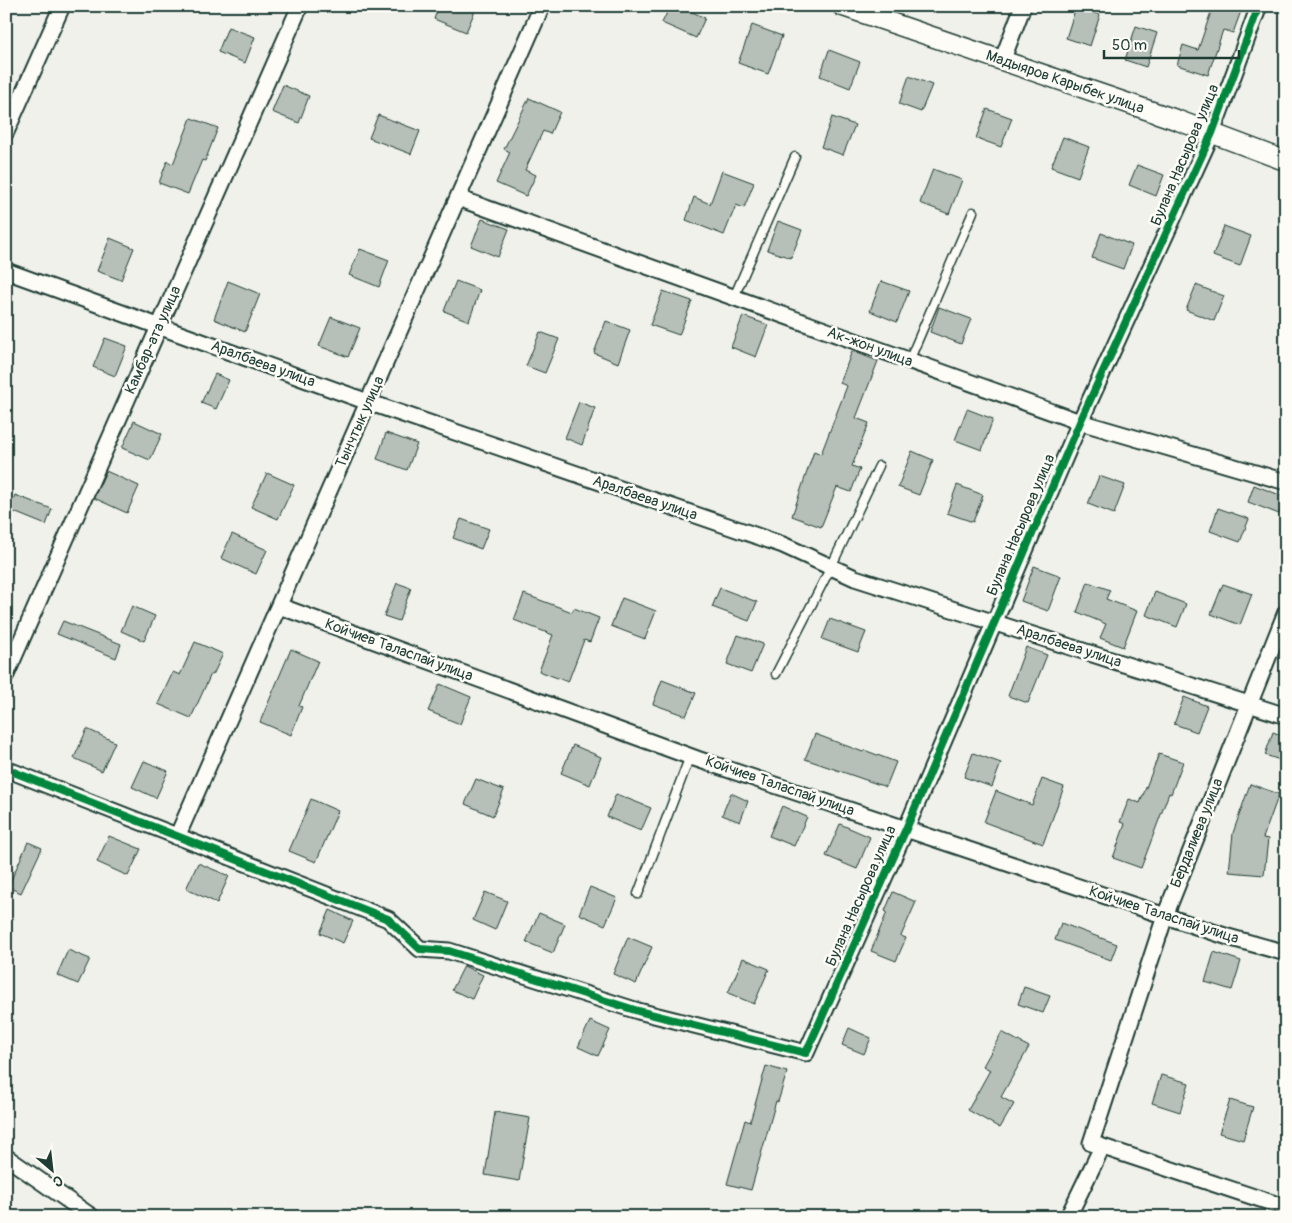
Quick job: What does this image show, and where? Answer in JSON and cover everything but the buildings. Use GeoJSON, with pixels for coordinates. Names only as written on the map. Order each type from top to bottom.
{"type":"FeatureCollection","features":[{"type":"Feature","properties":{"kind":"street"},"geometry":{"type":"LineString","coordinates":[[6,132],[62,6]]}},
{"type":"Feature","properties":{"kind":"street","name":"Камбар-ата улица"},"geometry":{"type":"LineString","coordinates":[[6,675],[300,6]]}},
{"type":"Feature","properties":{"kind":"street","name":"Тынчтык улица"},"geometry":{"type":"LineString","coordinates":[[177,837],[542,6]]}},
{"type":"Feature","properties":{"kind":"street","name":"Мадыяров Карыбек улица"},"geometry":{"type":"LineString","coordinates":[[842,6],[1177,120],[1286,161]]}},
{"type":"Feature","properties":{"kind":"street"},"geometry":{"type":"LineString","coordinates":[[1002,61],[1023,6]]}},
{"type":"Feature","properties":{"kind":"street","name":"Булана Насырова улица"},"geometry":{"type":"LineString","coordinates":[[177,837],[388,919],[420,949],[449,951],[638,1011],[806,1053],[906,829],[1080,422],[1212,133],[1259,6]]}},
{"type":"Feature","properties":{"kind":"street","name":"Ак-жон улица"},"geometry":{"type":"LineString","coordinates":[[458,198],[1080,422],[1286,482]]}},
{"type":"Feature","properties":{"kind":"street","name":"Аралбаева улица"},"geometry":{"type":"LineString","coordinates":[[6,271],[368,402],[783,546],[855,578],[1286,716]]}},
{"type":"Feature","properties":{"kind":"street","name":"Койчиев Таласпай улица"},"geometry":{"type":"LineString","coordinates":[[279,606],[690,756],[1228,937],[1286,953]]}},
{"type":"Feature","properties":{"kind":"street","name":"Бердалиева улица"},"geometry":{"type":"LineString","coordinates":[[1068,1217],[1096,1145],[1165,916],[1286,612]]}},
{"type":"Feature","properties":{"kind":"street"},"geometry":{"type":"LineString","coordinates":[[6,769],[177,837]]}},
{"type":"Feature","properties":{"kind":"street"},"geometry":{"type":"LineString","coordinates":[[1096,1145],[1286,1206]]}},
{"type":"Feature","properties":{"kind":"street"},"geometry":{"type":"LineString","coordinates":[[6,1157],[92,1217]]}},
{"type":"Feature","properties":{"kind":"lane"},"geometry":{"type":"LineString","coordinates":[[734,298],[795,157]]}},
{"type":"Feature","properties":{"kind":"lane"},"geometry":{"type":"LineString","coordinates":[[909,361],[973,212]]}},
{"type":"Feature","properties":{"kind":"lane"},"geometry":{"type":"LineString","coordinates":[[776,674],[831,567],[879,466]]}},
{"type":"Feature","properties":{"kind":"lane"},"geometry":{"type":"LineString","coordinates":[[638,894],[690,756]]}},
{"type":"Feature","properties":{"kind":"cycle path"},"geometry":{"type":"LineString","coordinates":[[6,769],[388,919],[420,949],[449,951],[638,1011],[806,1053],[906,829],[1080,422],[1212,133],[1259,6]]}}]}
